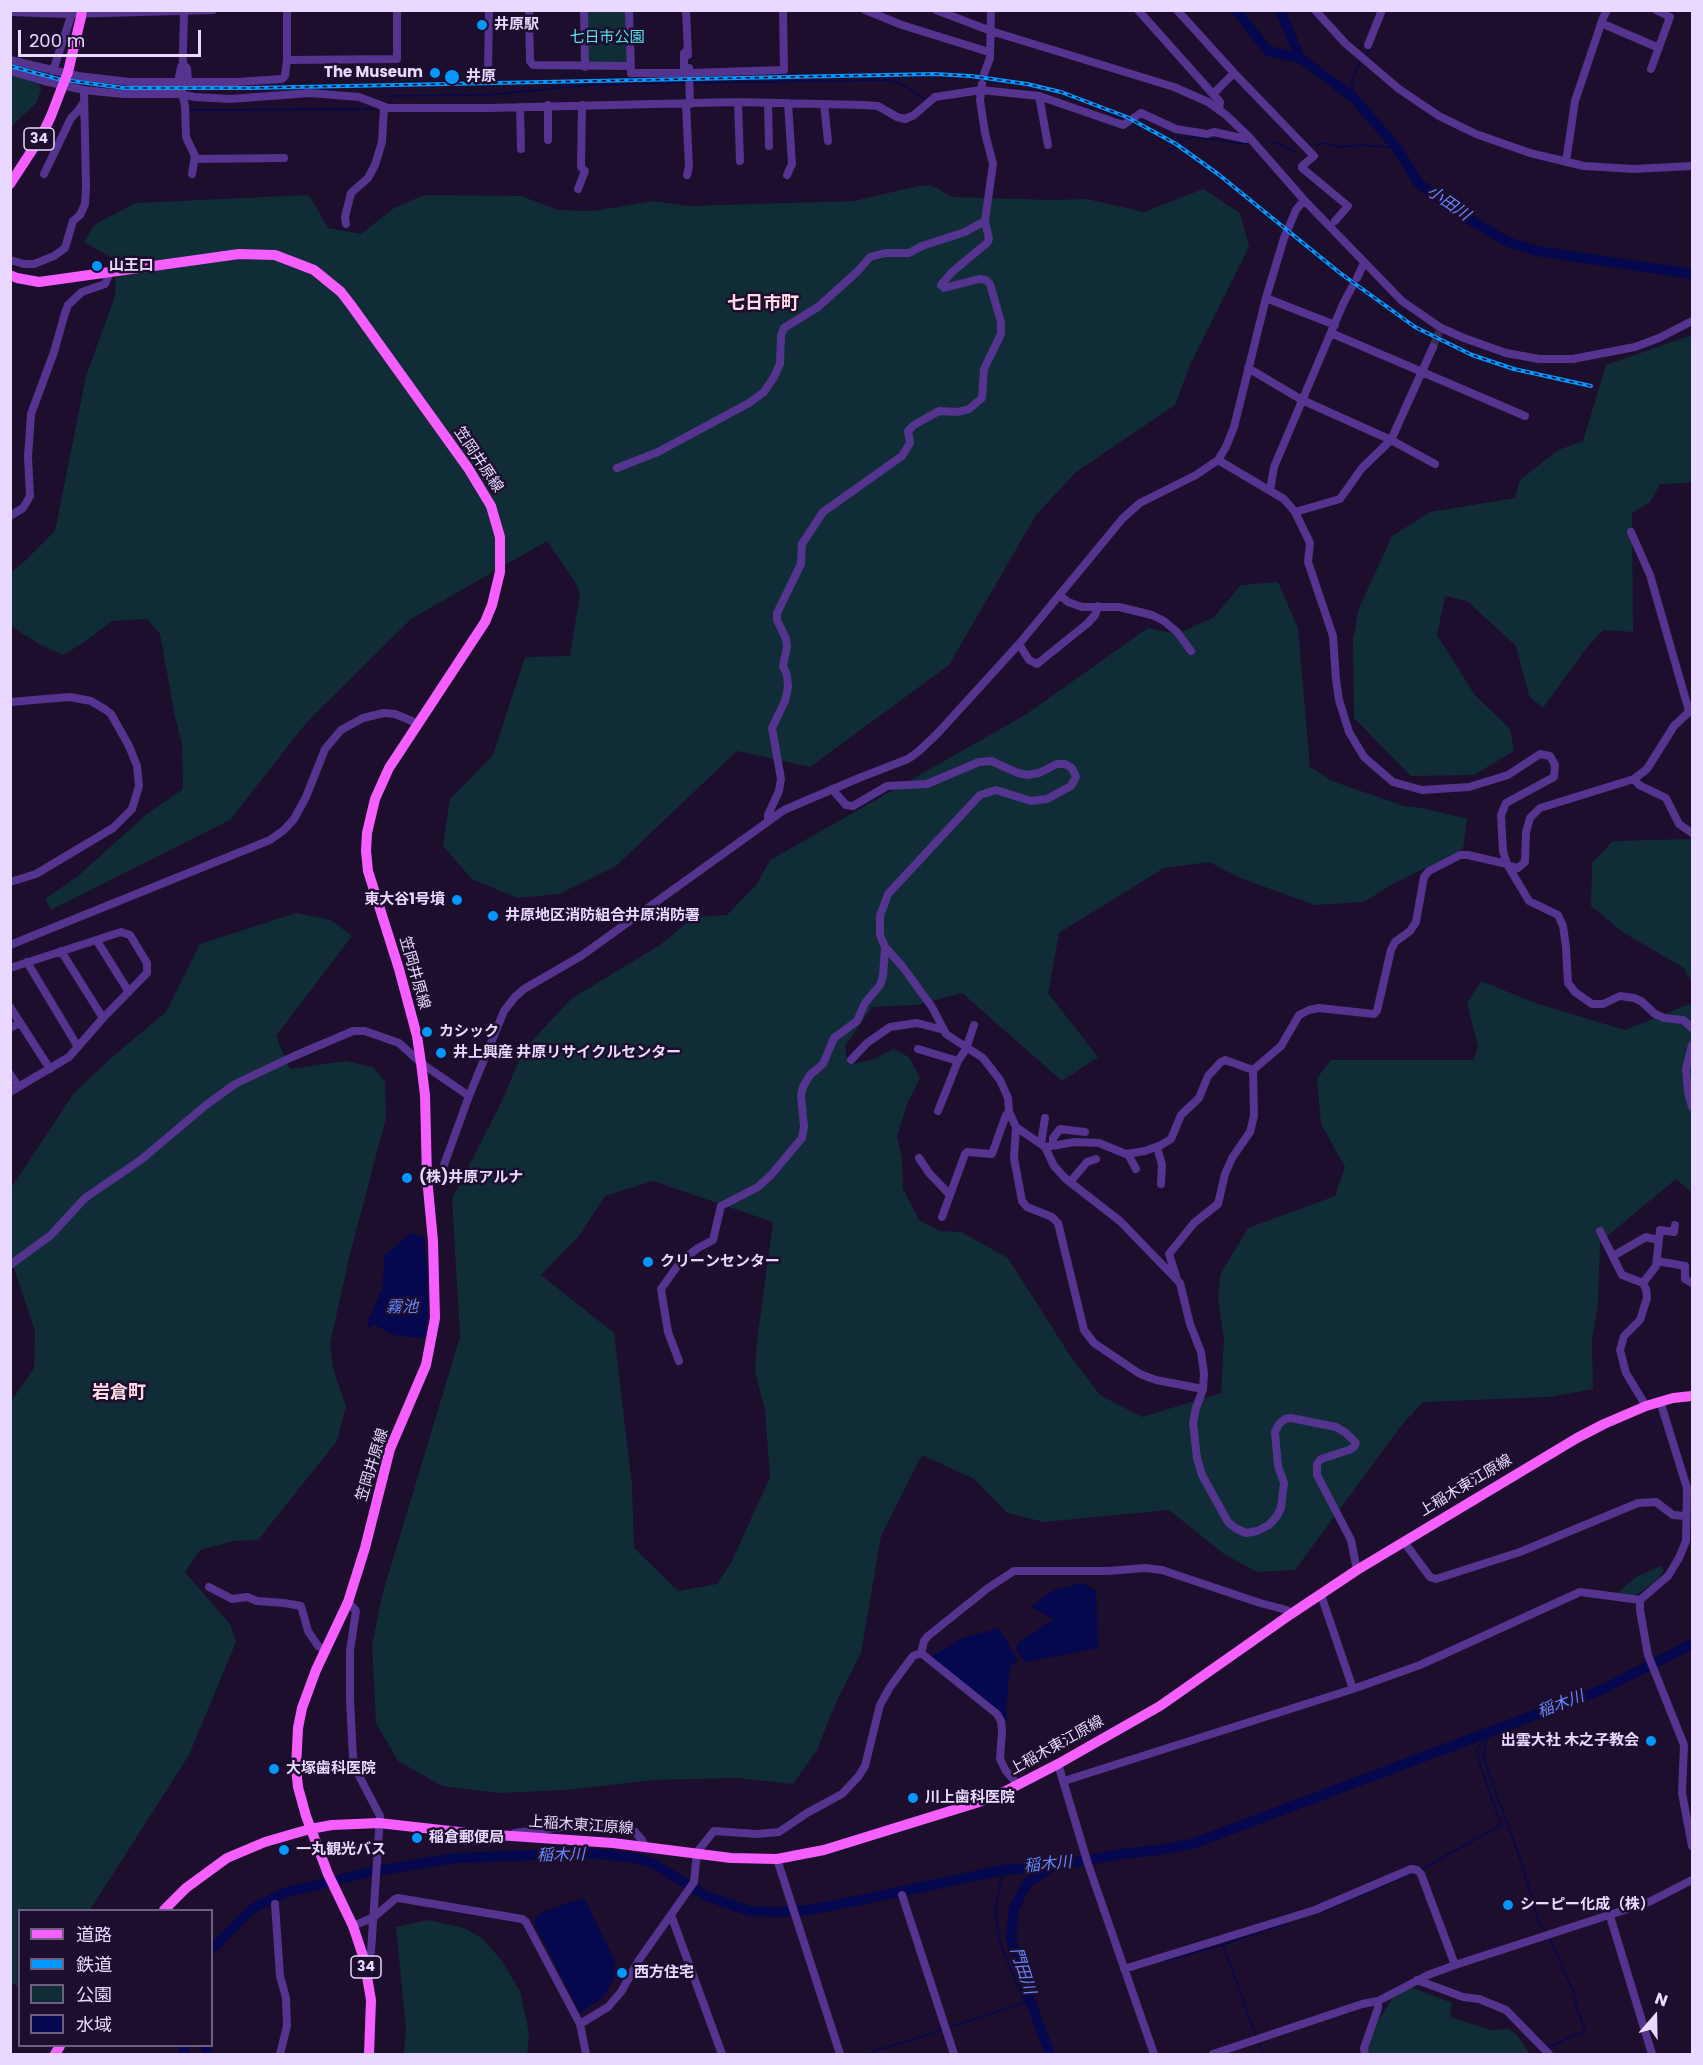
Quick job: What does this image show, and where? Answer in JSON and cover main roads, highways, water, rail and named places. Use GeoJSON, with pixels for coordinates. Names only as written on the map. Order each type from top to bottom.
{"type":"FeatureCollection","features":[{"type":"Feature","properties":{"kind":"main road","name":"34"},"geometry":{"type":"LineString","coordinates":[[10,184],[42,135],[51,116],[68,72],[81,12]]}},
{"type":"Feature","properties":{"kind":"main road","name":"笠岡井原線"},"geometry":{"type":"LineString","coordinates":[[10,274],[17,278],[39,282],[239,254],[258,254],[288,259],[314,270],[346,298],[468,468],[482,489],[497,521],[502,553],[492,605],[485,622],[417,723],[382,781],[370,814],[366,851],[368,871],[399,969],[422,1063],[427,1178],[436,1295],[433,1338],[426,1365],[390,1449],[365,1548],[348,1602],[307,1691],[298,1728],[296,1768],[298,1786],[310,1829],[364,1959],[371,2000],[369,2055]]}},
{"type":"Feature","properties":{"kind":"main road","name":"上稲木東江原線"},"geometry":{"type":"LineString","coordinates":[[166,1909],[186,1888],[227,1858],[265,1842],[310,1829],[349,1823],[379,1823],[507,1836],[645,1846],[731,1857],[777,1859],[835,1847],[976,1803],[1058,1764],[1160,1706],[1358,1570],[1577,1438],[1646,1406],[1692,1394]]}},
{"type":"Feature","properties":{"kind":"water","name":"霧池"},"geometry":{"type":"Polygon","coordinates":[[[411,1233],[424,1237],[427,1271],[426,1337],[420,1338],[394,1335],[373,1324],[368,1328],[368,1321],[382,1289],[385,1255],[411,1233]]]}},
{"type":"Feature","properties":{"kind":"water"},"geometry":{"type":"Polygon","coordinates":[[[1082,1583],[1096,1590],[1098,1648],[1025,1662],[1016,1649],[1018,1643],[1054,1619],[1031,1607],[1052,1591],[1082,1583]]]}},
{"type":"Feature","properties":{"kind":"water"},"geometry":{"type":"Polygon","coordinates":[[[999,1628],[1018,1661],[1013,1663],[1010,1669],[1006,1705],[1007,1720],[1005,1721],[930,1657],[963,1638],[999,1628]]]}},
{"type":"Feature","properties":{"kind":"water"},"geometry":{"type":"Polygon","coordinates":[[[584,1898],[614,1959],[616,1968],[613,1981],[601,1999],[580,2013],[534,1923],[535,1918],[542,1912],[584,1898]]]}},
{"type":"Feature","properties":{"kind":"waterway","name":"小田川"},"geometry":{"type":"LineString","coordinates":[[1236,10],[1268,51],[1300,58],[1353,97],[1397,148],[1419,184],[1467,218],[1508,242],[1537,251],[1692,274]]}},
{"type":"Feature","properties":{"kind":"waterway"},"geometry":{"type":"LineString","coordinates":[[1280,10],[1300,58]]}},
{"type":"Feature","properties":{"kind":"waterway"},"geometry":{"type":"LineString","coordinates":[[187,42],[188,54]]}},
{"type":"Feature","properties":{"kind":"waterway"},"geometry":{"type":"LineString","coordinates":[[1366,56],[1370,47]]}},
{"type":"Feature","properties":{"kind":"waterway"},"geometry":{"type":"LineString","coordinates":[[1353,97],[1352,79],[1359,64]]}},
{"type":"Feature","properties":{"kind":"waterway"},"geometry":{"type":"LineString","coordinates":[[692,83],[888,80],[900,83],[925,99]]}},
{"type":"Feature","properties":{"kind":"waterway"},"geometry":{"type":"LineString","coordinates":[[388,96],[488,95],[589,85],[686,83]]}},
{"type":"Feature","properties":{"kind":"waterway"},"geometry":{"type":"LineString","coordinates":[[188,110],[374,109]]}},
{"type":"Feature","properties":{"kind":"waterway"},"geometry":{"type":"LineString","coordinates":[[1180,142],[1186,138],[1195,137],[1247,144]]}},
{"type":"Feature","properties":{"kind":"waterway"},"geometry":{"type":"LineString","coordinates":[[1270,142],[1295,152]]}},
{"type":"Feature","properties":{"kind":"waterway"},"geometry":{"type":"LineString","coordinates":[[1317,145],[1323,143],[1341,147],[1361,145],[1397,148]]}},
{"type":"Feature","properties":{"kind":"waterway"},"geometry":{"type":"LineString","coordinates":[[1167,151],[1176,147]]}},
{"type":"Feature","properties":{"kind":"waterway","name":"稲木川"},"geometry":{"type":"LineString","coordinates":[[381,1870],[455,1858],[587,1853],[609,1855],[636,1858],[654,1864],[706,1896],[750,1911],[776,1912],[808,1910],[1003,1870],[1053,1866],[1158,1850],[1192,1844],[1601,1690],[1692,1644]]}},
{"type":"Feature","properties":{"kind":"waterway"},"geometry":{"type":"LineString","coordinates":[[1422,1869],[1501,1825],[1477,1749],[1497,1729]]}},
{"type":"Feature","properties":{"kind":"waterway"},"geometry":{"type":"LineString","coordinates":[[1486,1738],[1484,1759],[1523,1867],[1539,1924],[1546,1931]]}},
{"type":"Feature","properties":{"kind":"waterway","name":"門田川"},"geometry":{"type":"LineString","coordinates":[[1050,2054],[1026,1990],[1011,1938],[1014,1908],[1027,1883],[1052,1867]]}},
{"type":"Feature","properties":{"kind":"waterway"},"geometry":{"type":"LineString","coordinates":[[950,2027],[1024,2003],[1000,1942],[995,1912],[1003,1870]]}},
{"type":"Feature","properties":{"kind":"waterway","name":"稲木川"},"geometry":{"type":"LineString","coordinates":[[213,1948],[253,1908],[284,1893],[374,1871]]}},
{"type":"Feature","properties":{"kind":"waterway"},"geometry":{"type":"LineString","coordinates":[[1323,1911],[1410,1874]]}},
{"type":"Feature","properties":{"kind":"waterway"},"geometry":{"type":"LineString","coordinates":[[1160,1962],[1222,1945],[1288,1923]]}},
{"type":"Feature","properties":{"kind":"waterway"},"geometry":{"type":"LineString","coordinates":[[1549,2047],[1585,2031],[1573,1991],[1550,1939]]}},
{"type":"Feature","properties":{"kind":"waterway"},"geometry":{"type":"LineString","coordinates":[[1223,1945],[1256,2036]]}},
{"type":"Feature","properties":{"kind":"waterway"},"geometry":{"type":"LineString","coordinates":[[866,2054],[942,2030]]}},
{"type":"Feature","properties":{"kind":"waterway"},"geometry":{"type":"LineString","coordinates":[[1258,2042],[1263,2054]]}},
{"type":"Feature","properties":{"kind":"waterway","name":"稲木川"},"geometry":{"type":"LineString","coordinates":[[183,2054],[185,2047]]}},
{"type":"Feature","properties":{"kind":"waterway"},"geometry":{"type":"LineString","coordinates":[[206,2047],[207,2054]]}},
{"type":"Feature","properties":{"kind":"tunnel"},"geometry":{"type":"LineString","coordinates":[[1433,347],[1439,332]]}},
{"type":"Feature","properties":{"kind":"railway"},"geometry":{"type":"LineString","coordinates":[[10,66],[58,79],[124,88],[250,88],[934,74],[971,76],[1027,84],[1061,92],[1127,117],[1176,144],[1218,174],[1340,273],[1415,327],[1472,355],[1514,369],[1591,386]]}},
{"type":"Feature","properties":{"kind":"place","name":"井原駅"},"geometry":{"type":"Point","coordinates":[482,25]}},
{"type":"Feature","properties":{"kind":"place","name":"The Museum"},"geometry":{"type":"Point","coordinates":[435,73]}},
{"type":"Feature","properties":{"kind":"place","name":"井原"},"geometry":{"type":"Point","coordinates":[452,77]}},
{"type":"Feature","properties":{"kind":"place","name":"山王口"},"geometry":{"type":"Point","coordinates":[97,266]}},
{"type":"Feature","properties":{"kind":"place","name":"東大谷1号墳"},"geometry":{"type":"Point","coordinates":[457,900]}},
{"type":"Feature","properties":{"kind":"place","name":"井原地区消防組合井原消防署"},"geometry":{"type":"Point","coordinates":[493,916]}},
{"type":"Feature","properties":{"kind":"place","name":"カシック"},"geometry":{"type":"Point","coordinates":[427,1032]}},
{"type":"Feature","properties":{"kind":"place","name":"井上興産 井原リサイクルセンター"},"geometry":{"type":"Point","coordinates":[441,1053]}},
{"type":"Feature","properties":{"kind":"place","name":"(株)井原アルナ"},"geometry":{"type":"Point","coordinates":[407,1178]}},
{"type":"Feature","properties":{"kind":"place","name":"クリーンセンター"},"geometry":{"type":"Point","coordinates":[648,1262]}},
{"type":"Feature","properties":{"kind":"place","name":"出雲大社 木之子教会"},"geometry":{"type":"Point","coordinates":[1651,1741]}},
{"type":"Feature","properties":{"kind":"place","name":"大塚歯科医院"},"geometry":{"type":"Point","coordinates":[274,1769]}},
{"type":"Feature","properties":{"kind":"place","name":"川上歯科医院"},"geometry":{"type":"Point","coordinates":[913,1798]}},
{"type":"Feature","properties":{"kind":"place","name":"稲倉郵便局"},"geometry":{"type":"Point","coordinates":[417,1838]}},
{"type":"Feature","properties":{"kind":"place","name":"一丸観光バス"},"geometry":{"type":"Point","coordinates":[284,1850]}},
{"type":"Feature","properties":{"kind":"place","name":"シーピー化成（株）"},"geometry":{"type":"Point","coordinates":[1508,1905]}},
{"type":"Feature","properties":{"kind":"place","name":"西方住宅"},"geometry":{"type":"Point","coordinates":[622,1973]}},
{"type":"Feature","properties":{"kind":"district","name":"七日市町"},"geometry":{"type":"Point","coordinates":[763,304]}},
{"type":"Feature","properties":{"kind":"district","name":"岩倉町"},"geometry":{"type":"Point","coordinates":[119,1393]}},
{"type":"Feature","properties":{"kind":"park label","name":"七日市公園"},"geometry":{"type":"Point","coordinates":[607,38]}}]}
